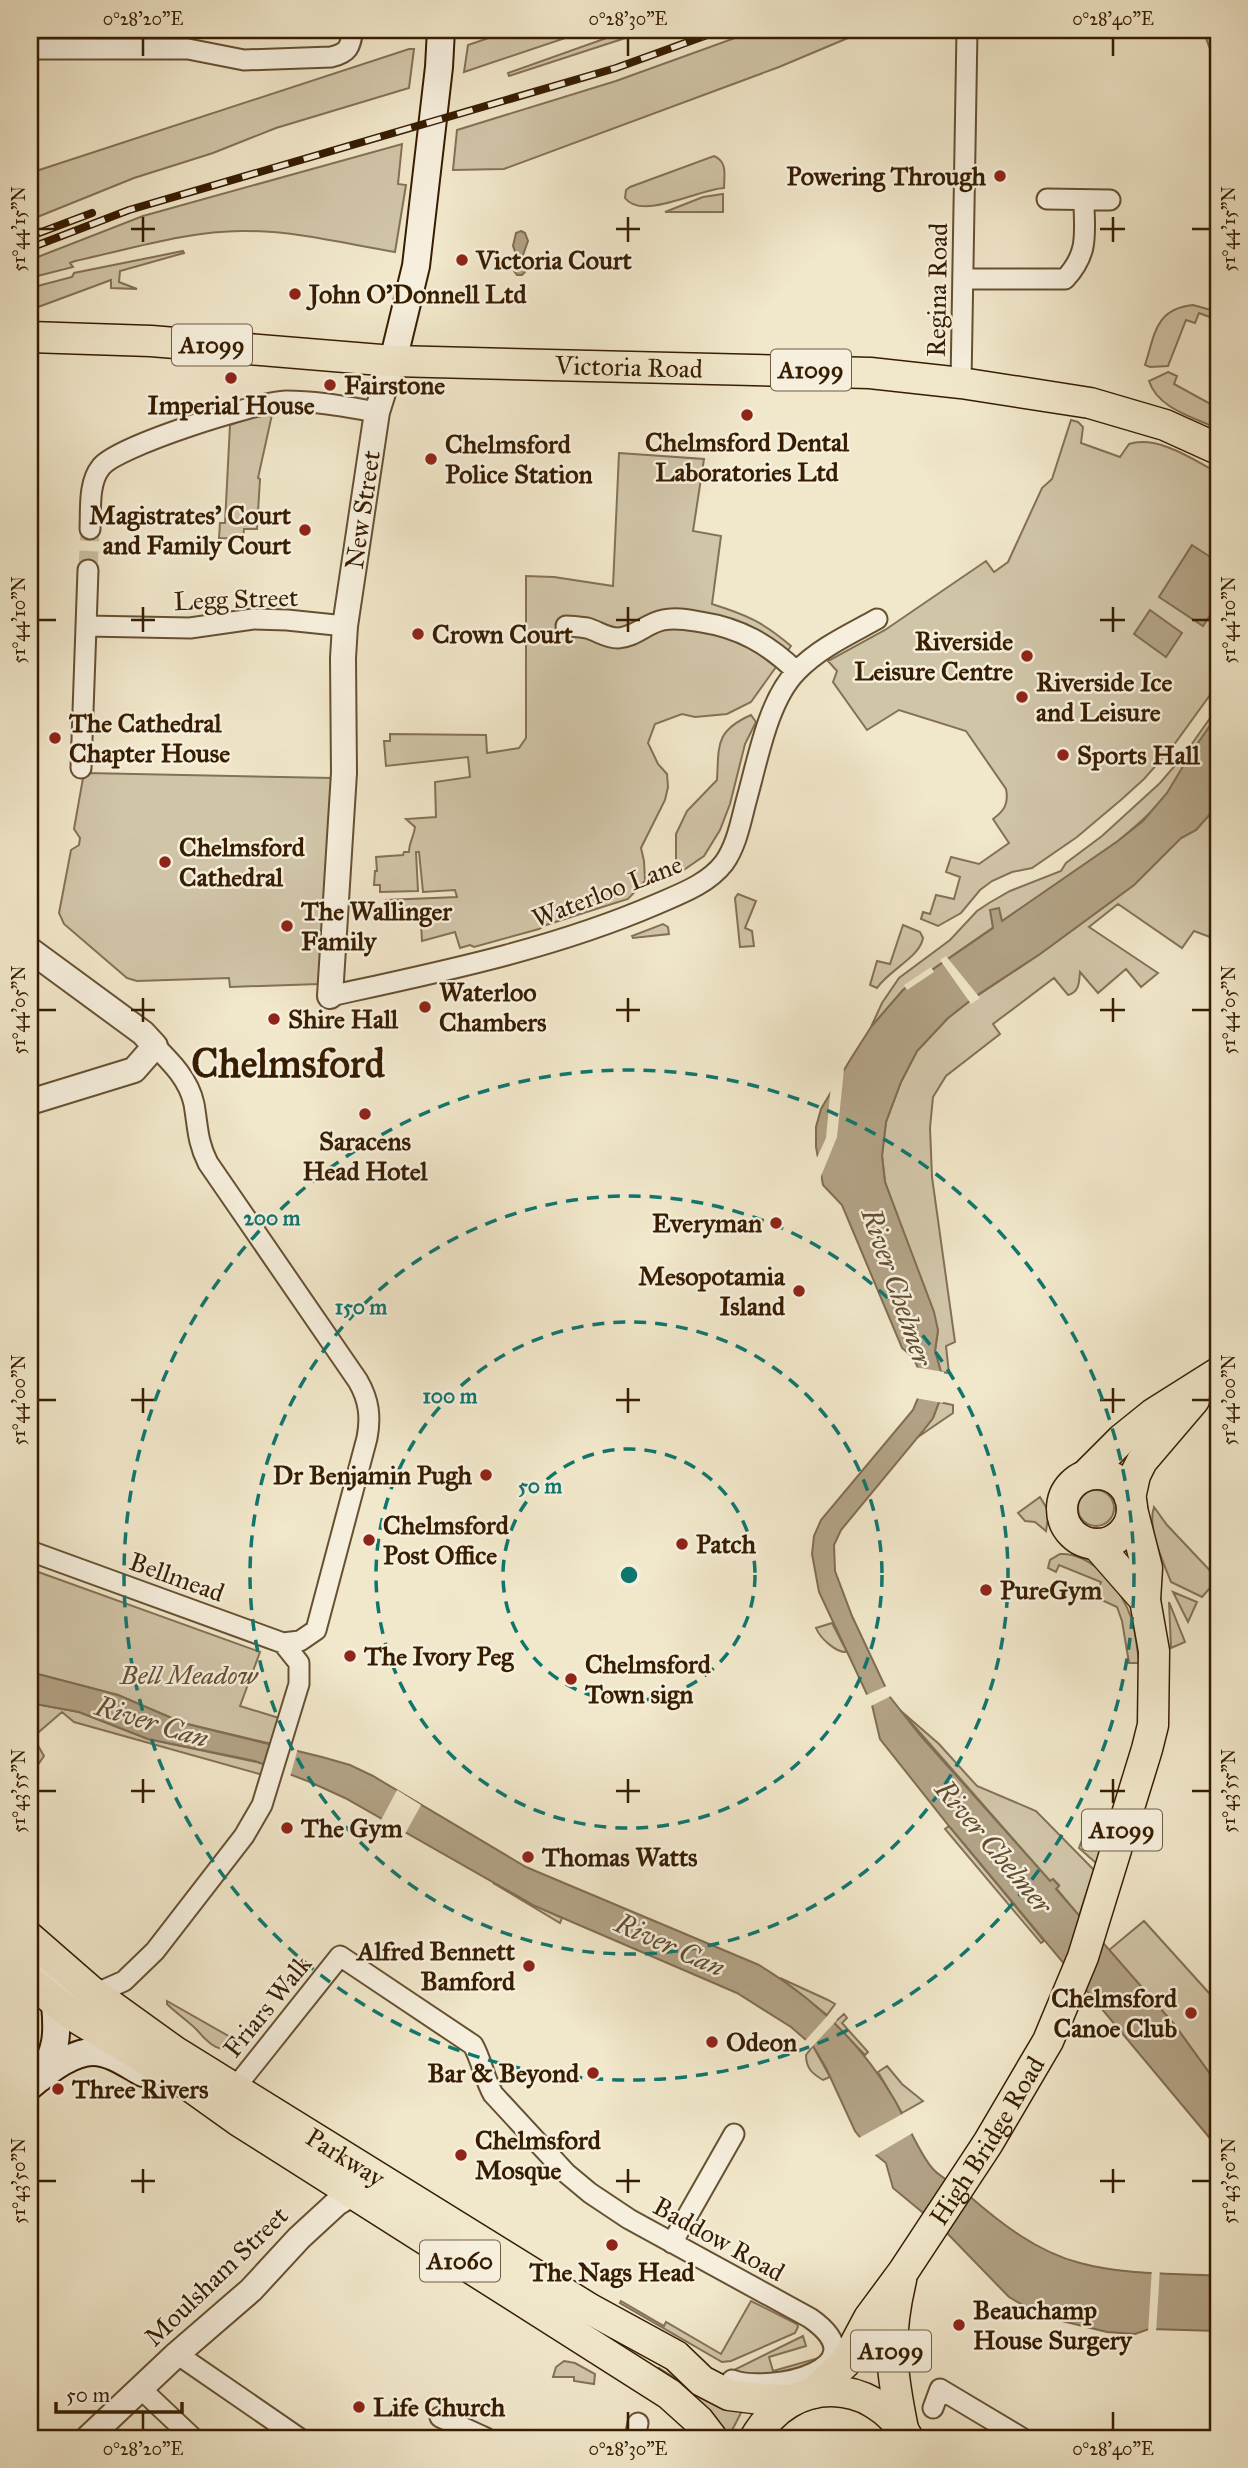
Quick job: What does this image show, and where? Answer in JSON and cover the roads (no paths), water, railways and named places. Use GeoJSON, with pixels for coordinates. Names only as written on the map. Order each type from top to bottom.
{"type":"FeatureCollection","features":[{"type":"Feature","properties":{"kind":"main road","name":"New Street"},"geometry":{"type":"LineString","coordinates":[[393,360],[416,266],[441,30]]}},
{"type":"Feature","properties":{"kind":"main road","name":"Victoria Road"},"geometry":{"type":"LineString","coordinates":[[30,337],[176,343],[393,360],[830,371],[961,383],[1053,396],[1122,411],[1165,425],[1218,449]]}},
{"type":"Feature","properties":{"kind":"main road"},"geometry":{"type":"LineString","coordinates":[[1147,1605],[1096,1544],[1076,1536],[1063,1519],[1064,1497],[1077,1480],[1086,1475],[1122,1439],[1153,1414],[1217,1374]]}},
{"type":"Feature","properties":{"kind":"main road"},"geometry":{"type":"LineString","coordinates":[[1096,1544],[1117,1537],[1130,1520],[1135,1475],[1142,1461],[1217,1374]]}},
{"type":"Feature","properties":{"kind":"main road"},"geometry":{"type":"LineString","coordinates":[[1086,1475],[1108,1476],[1125,1489],[1131,1504]]}},
{"type":"Feature","properties":{"kind":"main road","name":"High Bridge Road"},"geometry":{"type":"LineString","coordinates":[[755,2438],[767,2420],[845,2363],[869,2318],[903,2272],[1015,2099],[1048,2041],[1083,1957],[1153,1726],[1154,1651],[1147,1605],[1147,1568],[1131,1504]]}},
{"type":"Feature","properties":{"kind":"main road","name":"Parkway"},"geometry":{"type":"LineString","coordinates":[[30,1938],[92,1992],[140,2028],[590,2309],[676,2356],[702,2381],[729,2395],[761,2399],[803,2396]]}},
{"type":"Feature","properties":{"kind":"main road"},"geometry":{"type":"LineString","coordinates":[[30,1958],[81,2005],[88,2015],[85,2042],[63,2050],[35,2082]]}},
{"type":"Feature","properties":{"kind":"main road","name":"Parkway"},"geometry":{"type":"LineString","coordinates":[[30,1982],[55,2004],[88,2026],[190,2086],[239,2122],[680,2403],[712,2438]]}},
{"type":"Feature","properties":{"kind":"main road"},"geometry":{"type":"LineString","coordinates":[[55,2004],[63,2050]]}},
{"type":"Feature","properties":{"kind":"main road","name":"Parkway"},"geometry":{"type":"LineString","coordinates":[[63,2050],[106,2054],[184,2097],[239,2122]]}},
{"type":"Feature","properties":{"kind":"main road","name":"High Bridge Road"},"geometry":{"type":"LineString","coordinates":[[903,2272],[894,2309],[891,2352],[892,2376],[906,2434]]}},
{"type":"Feature","properties":{"kind":"main road","name":"A1060"},"geometry":{"type":"LineString","coordinates":[[803,2396],[831,2391],[852,2393],[875,2403],[892,2416],[906,2434]]}},
{"type":"Feature","properties":{"kind":"street"},"geometry":{"type":"LineString","coordinates":[[30,48],[188,49],[244,60],[331,57],[342,54],[351,44],[353,30]]}},
{"type":"Feature","properties":{"kind":"street","name":"Regina Road"},"geometry":{"type":"LineString","coordinates":[[961,383],[967,30]]}},
{"type":"Feature","properties":{"kind":"street"},"geometry":{"type":"LineString","coordinates":[[1047,199],[1110,200]]}},
{"type":"Feature","properties":{"kind":"street"},"geometry":{"type":"LineString","coordinates":[[964,279],[1065,279],[1077,266],[1084,246],[1084,200]]}},
{"type":"Feature","properties":{"kind":"street","name":"New Street"},"geometry":{"type":"LineString","coordinates":[[330,996],[344,773],[345,626],[377,412],[393,360]]}},
{"type":"Feature","properties":{"kind":"street"},"geometry":{"type":"LineString","coordinates":[[90,529],[94,479],[102,465],[117,455],[208,419],[274,402],[335,404],[377,412]]}},
{"type":"Feature","properties":{"kind":"street"},"geometry":{"type":"LineString","coordinates":[[81,768],[88,570]]}},
{"type":"Feature","properties":{"kind":"street"},"geometry":{"type":"LineString","coordinates":[[566,626],[589,628],[607,637],[620,638],[667,619],[716,624],[738,630],[758,640],[778,653],[796,671]]}},
{"type":"Feature","properties":{"kind":"street","name":"Legg Street"},"geometry":{"type":"LineString","coordinates":[[86,626],[190,628],[253,620],[287,620],[345,626]]}},
{"type":"Feature","properties":{"kind":"street","name":"Waterloo Lane"},"geometry":{"type":"LineString","coordinates":[[330,996],[575,935],[632,915],[702,882],[726,861],[734,845],[773,710],[784,688],[796,671],[828,646],[877,620]]}},
{"type":"Feature","properties":{"kind":"street"},"geometry":{"type":"LineString","coordinates":[[30,950],[143,1033],[177,1069],[191,1094],[198,1141],[208,1163],[358,1381],[366,1397],[369,1417],[367,1438],[316,1630],[300,1641],[283,1643]]}},
{"type":"Feature","properties":{"kind":"street"},"geometry":{"type":"LineString","coordinates":[[30,1102],[134,1070],[155,1045]]}},
{"type":"Feature","properties":{"kind":"street","name":"Bellmead"},"geometry":{"type":"LineString","coordinates":[[30,1551],[283,1643]]}},
{"type":"Feature","properties":{"kind":"street"},"geometry":{"type":"LineString","coordinates":[[92,1992],[124,1981],[155,1951],[244,1836],[262,1805],[299,1684],[299,1663],[283,1643]]}},
{"type":"Feature","properties":{"kind":"street","name":"Baddow Road"},"geometry":{"type":"LineString","coordinates":[[340,1956],[474,2045],[493,2094],[566,2173],[590,2193],[629,2219],[820,2325],[832,2342],[834,2351],[831,2361]]}},
{"type":"Feature","properties":{"kind":"street","name":"Friars Walk"},"geometry":{"type":"LineString","coordinates":[[234,2089],[340,1956]]}},
{"type":"Feature","properties":{"kind":"street"},"geometry":{"type":"LineString","coordinates":[[672,2243],[734,2134]]}},
{"type":"Feature","properties":{"kind":"street","name":"Moulsham Street"},"geometry":{"type":"LineString","coordinates":[[88,2438],[177,2354],[251,2290],[299,2238],[337,2203],[347,2197],[359,2196]]}},
{"type":"Feature","properties":{"kind":"street"},"geometry":{"type":"LineString","coordinates":[[177,2354],[299,2438]]}},
{"type":"Feature","properties":{"kind":"street","name":"Parkway"},"geometry":{"type":"LineString","coordinates":[[676,2356],[741,2383],[774,2383],[810,2376],[831,2361]]}},
{"type":"Feature","properties":{"kind":"street"},"geometry":{"type":"LineString","coordinates":[[141,2389],[193,2438]]}},
{"type":"Feature","properties":{"kind":"street"},"geometry":{"type":"LineString","coordinates":[[933,2408],[940,2389],[1021,2438]]}},
{"type":"Feature","properties":{"kind":"street"},"geometry":{"type":"LineString","coordinates":[[680,2403],[698,2438]]}},
{"type":"Feature","properties":{"kind":"street"},"geometry":{"type":"LineString","coordinates":[[440,2417],[486,2438]]}},
{"type":"Feature","properties":{"kind":"water"},"geometry":{"type":"Polygon","coordinates":[[[516,233],[525,233],[528,241],[523,255],[526,271],[517,275],[514,271],[516,254],[513,246],[516,233]]]}},
{"type":"Feature","properties":{"kind":"water"},"geometry":{"type":"Polygon","coordinates":[[[1192,545],[1218,562],[1218,603],[1203,626],[1159,597],[1192,545]]]}},
{"type":"Feature","properties":{"kind":"water"},"geometry":{"type":"Polygon","coordinates":[[[1150,610],[1182,633],[1166,657],[1134,634],[1150,610]]]}},
{"type":"Feature","properties":{"kind":"water","name":"River Chelmer"},"geometry":{"type":"Polygon","coordinates":[[[1218,714],[1218,805],[1196,830],[1181,838],[1134,885],[948,1018],[917,1051],[901,1082],[886,1122],[882,1156],[885,1182],[934,1312],[938,1330],[935,1351],[941,1372],[939,1402],[933,1418],[841,1530],[834,1545],[835,1571],[852,1616],[890,1697],[920,1735],[1050,1881],[1053,1879],[1059,1886],[1056,1889],[1174,2024],[1218,2085],[1218,2148],[949,1826],[880,1739],[872,1705],[819,1592],[812,1554],[814,1536],[821,1520],[913,1410],[918,1398],[918,1368],[913,1357],[902,1348],[842,1205],[823,1185],[816,1147],[816,1127],[821,1109],[871,1027],[903,990],[993,928],[990,910],[999,908],[1002,921],[1143,821],[1167,793],[1218,714]]]}},
{"type":"Feature","properties":{"kind":"water","name":"River Can"},"geometry":{"type":"Polygon","coordinates":[[[30,1672],[118,1695],[183,1723],[350,1765],[526,1867],[759,1965],[799,1992],[852,2041],[881,2079],[923,2154],[941,2176],[1020,2235],[1064,2258],[1114,2270],[1218,2276],[1218,2331],[1149,2329],[1135,2334],[1107,2332],[1031,2310],[1009,2297],[945,2231],[893,2188],[886,2163],[871,2151],[855,2131],[813,2046],[791,2027],[737,1993],[535,1906],[345,1798],[310,1782],[255,1761],[148,1739],[79,1712],[30,1703],[30,1672]]]}},
{"type":"Feature","properties":{"kind":"tunnel"},"geometry":{"type":"LineString","coordinates":[[88,570],[90,529]]}},
{"type":"Feature","properties":{"kind":"railway"},"geometry":{"type":"LineString","coordinates":[[30,248],[129,210],[616,68],[721,30]]}},
{"type":"Feature","properties":{"kind":"railway"},"geometry":{"type":"LineString","coordinates":[[39,233],[92,213]]}},
{"type":"Feature","properties":{"kind":"place","name":"Powering Through"},"geometry":{"type":"Point","coordinates":[1000,176]}},
{"type":"Feature","properties":{"kind":"place","name":"Victoria Court"},"geometry":{"type":"Point","coordinates":[462,260]}},
{"type":"Feature","properties":{"kind":"place","name":"John O'Donnell Ltd"},"geometry":{"type":"Point","coordinates":[295,294]}},
{"type":"Feature","properties":{"kind":"place","name":"Imperial House"},"geometry":{"type":"Point","coordinates":[231,378]}},
{"type":"Feature","properties":{"kind":"place","name":"Fairstone"},"geometry":{"type":"Point","coordinates":[330,385]}},
{"type":"Feature","properties":{"kind":"place","name":"Chelmsford Dental Laboratories Ltd"},"geometry":{"type":"Point","coordinates":[747,415]}},
{"type":"Feature","properties":{"kind":"place","name":"Chelmsford Police Station"},"geometry":{"type":"Point","coordinates":[431,459]}},
{"type":"Feature","properties":{"kind":"place","name":"Magistrates' Court and Family Court"},"geometry":{"type":"Point","coordinates":[305,530]}},
{"type":"Feature","properties":{"kind":"place","name":"Crown Court"},"geometry":{"type":"Point","coordinates":[418,634]}},
{"type":"Feature","properties":{"kind":"place","name":"Riverside Leisure Centre"},"geometry":{"type":"Point","coordinates":[1027,656]}},
{"type":"Feature","properties":{"kind":"place","name":"Riverside Ice and Leisure"},"geometry":{"type":"Point","coordinates":[1022,697]}},
{"type":"Feature","properties":{"kind":"place","name":"The Cathedral Chapter House"},"geometry":{"type":"Point","coordinates":[55,738]}},
{"type":"Feature","properties":{"kind":"place","name":"Sports Hall"},"geometry":{"type":"Point","coordinates":[1063,755]}},
{"type":"Feature","properties":{"kind":"place","name":"Chelmsford Cathedral"},"geometry":{"type":"Point","coordinates":[165,862]}},
{"type":"Feature","properties":{"kind":"place","name":"The Wallinger Family"},"geometry":{"type":"Point","coordinates":[287,926]}},
{"type":"Feature","properties":{"kind":"place","name":"Waterloo Chambers"},"geometry":{"type":"Point","coordinates":[425,1007]}},
{"type":"Feature","properties":{"kind":"place","name":"Shire Hall"},"geometry":{"type":"Point","coordinates":[274,1019]}},
{"type":"Feature","properties":{"kind":"place","name":"Saracens Head Hotel"},"geometry":{"type":"Point","coordinates":[365,1114]}},
{"type":"Feature","properties":{"kind":"place","name":"Everyman"},"geometry":{"type":"Point","coordinates":[776,1223]}},
{"type":"Feature","properties":{"kind":"place","name":"Mesopotamia Island"},"geometry":{"type":"Point","coordinates":[799,1291]}},
{"type":"Feature","properties":{"kind":"place","name":"Dr Benjamin Pugh"},"geometry":{"type":"Point","coordinates":[486,1475]}},
{"type":"Feature","properties":{"kind":"place","name":"Chelmsford Post Office"},"geometry":{"type":"Point","coordinates":[369,1540]}},
{"type":"Feature","properties":{"kind":"place","name":"Patch"},"geometry":{"type":"Point","coordinates":[682,1544]}},
{"type":"Feature","properties":{"kind":"place","name":"PureGym"},"geometry":{"type":"Point","coordinates":[986,1590]}},
{"type":"Feature","properties":{"kind":"place","name":"The Ivory Peg"},"geometry":{"type":"Point","coordinates":[350,1656]}},
{"type":"Feature","properties":{"kind":"place","name":"Chelmsford Town sign"},"geometry":{"type":"Point","coordinates":[571,1679]}},
{"type":"Feature","properties":{"kind":"place","name":"The Gym"},"geometry":{"type":"Point","coordinates":[287,1828]}},
{"type":"Feature","properties":{"kind":"place","name":"Thomas Watts"},"geometry":{"type":"Point","coordinates":[528,1857]}},
{"type":"Feature","properties":{"kind":"place","name":"Alfred Bennett Bamford"},"geometry":{"type":"Point","coordinates":[529,1966]}},
{"type":"Feature","properties":{"kind":"place","name":"Chelmsford Canoe Club"},"geometry":{"type":"Point","coordinates":[1191,2013]}},
{"type":"Feature","properties":{"kind":"place","name":"Odeon"},"geometry":{"type":"Point","coordinates":[712,2042]}},
{"type":"Feature","properties":{"kind":"place","name":"Bar & Beyond"},"geometry":{"type":"Point","coordinates":[593,2073]}},
{"type":"Feature","properties":{"kind":"place","name":"Three Rivers"},"geometry":{"type":"Point","coordinates":[58,2089]}},
{"type":"Feature","properties":{"kind":"place","name":"Chelmsford Mosque"},"geometry":{"type":"Point","coordinates":[461,2155]}},
{"type":"Feature","properties":{"kind":"place","name":"The Nags Head"},"geometry":{"type":"Point","coordinates":[612,2245]}},
{"type":"Feature","properties":{"kind":"place","name":"Beauchamp House Surgery"},"geometry":{"type":"Point","coordinates":[959,2325]}},
{"type":"Feature","properties":{"kind":"place","name":"Life Church"},"geometry":{"type":"Point","coordinates":[359,2407]}},
{"type":"Feature","properties":{"kind":"district","name":"Chelmsford"},"geometry":{"type":"Point","coordinates":[288,1063]}},
{"type":"Feature","properties":{"kind":"park label","name":"Bell Meadow"},"geometry":{"type":"Point","coordinates":[189,1675]}}]}
